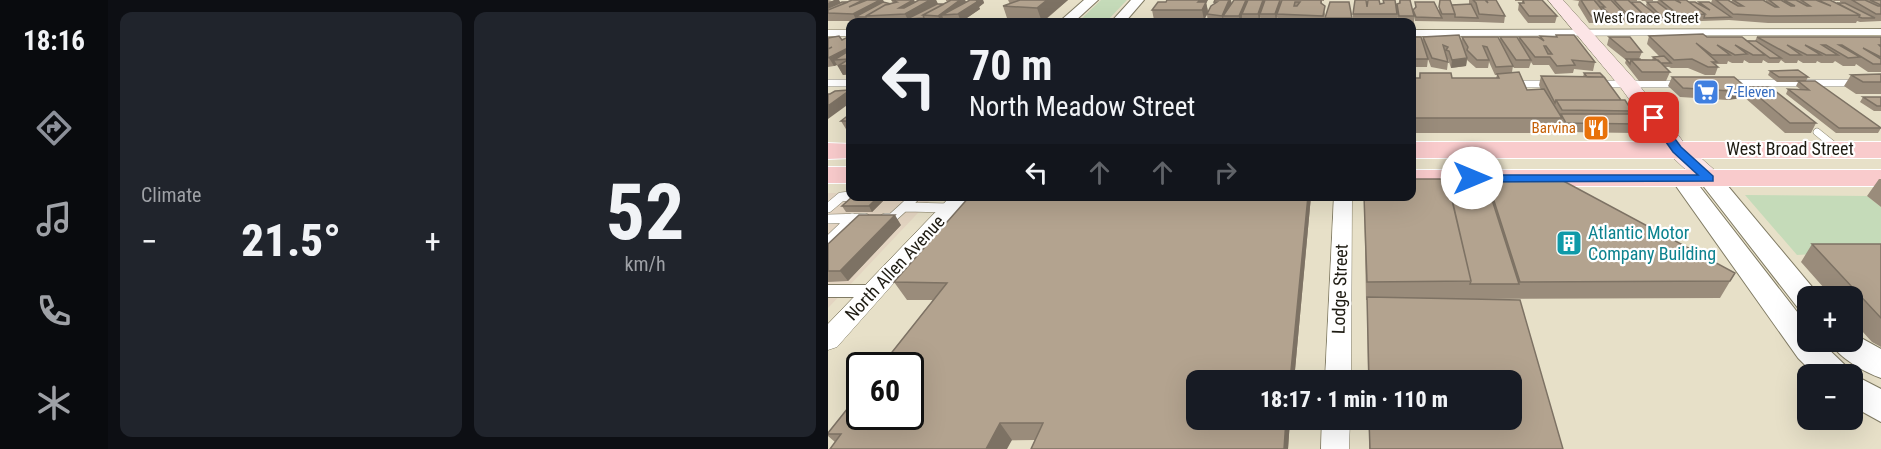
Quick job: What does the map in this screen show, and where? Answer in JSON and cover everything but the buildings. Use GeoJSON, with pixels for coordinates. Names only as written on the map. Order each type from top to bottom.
{"type":"FeatureCollection","features":[{"type":"Feature","properties":{"kind":"main road"},"geometry":{"type":"LineString","coordinates":[[1555,0],[1628,84],[1677,149],[1695,179]]}},
{"type":"Feature","properties":{"kind":"main road","name":"West Broad Street"},"geometry":{"type":"LineString","coordinates":[[1416,150],[1879,150]]}},
{"type":"Feature","properties":{"kind":"main road"},"geometry":{"type":"LineString","coordinates":[[828,151],[846,151]]}},
{"type":"Feature","properties":{"kind":"main road"},"geometry":{"type":"LineString","coordinates":[[828,175],[846,175]]}},
{"type":"Feature","properties":{"kind":"main road","name":"West Broad Street"},"geometry":{"type":"LineString","coordinates":[[1416,178],[1881,178]]}},
{"type":"Feature","properties":{"kind":"street"},"geometry":{"type":"LineString","coordinates":[[1071,18],[1092,0]]}},
{"type":"Feature","properties":{"kind":"street"},"geometry":{"type":"LineString","coordinates":[[1122,18],[1138,0]]}},
{"type":"Feature","properties":{"kind":"street","name":"West Grace Street"},"geometry":{"type":"LineString","coordinates":[[1416,33],[1881,32]]}},
{"type":"Feature","properties":{"kind":"street"},"geometry":{"type":"LineString","coordinates":[[828,33],[846,33]]}},
{"type":"Feature","properties":{"kind":"street"},"geometry":{"type":"LineString","coordinates":[[1695,179],[1797,289]]}},
{"type":"Feature","properties":{"kind":"street"},"geometry":{"type":"LineString","coordinates":[[1695,179],[1803,342],[1824,364]]}},
{"type":"Feature","properties":{"kind":"street","name":"Lodge Street"},"geometry":{"type":"LineString","coordinates":[[1338,370],[1343,201]]}},
{"type":"Feature","properties":{"kind":"street","name":"North Allen Avenue"},"geometry":{"type":"LineString","coordinates":[[828,340],[956,202]]}},
{"type":"Feature","properties":{"kind":"street"},"geometry":{"type":"LineString","coordinates":[[1861,352],[1881,365]]}},
{"type":"Feature","properties":{"kind":"street"},"geometry":{"type":"LineString","coordinates":[[1863,395],[1881,407]]}},
{"type":"Feature","properties":{"kind":"street"},"geometry":{"type":"LineString","coordinates":[[1335,449],[1336,430]]}},
{"type":"Feature","properties":{"kind":"lane"},"geometry":{"type":"LineString","coordinates":[[828,83],[846,83]]}},
{"type":"Feature","properties":{"kind":"lane"},"geometry":{"type":"LineString","coordinates":[[1722,83],[1881,83]]}},
{"type":"Feature","properties":{"kind":"lane"},"geometry":{"type":"LineString","coordinates":[[1503,84],[1561,84]]}},
{"type":"Feature","properties":{"kind":"lane"},"geometry":{"type":"LineString","coordinates":[[1584,84],[1687,84]]}},
{"type":"Feature","properties":{"kind":"lane"},"geometry":{"type":"LineString","coordinates":[[1817,132],[1839,150]]}},
{"type":"Feature","properties":{"kind":"lane"},"geometry":{"type":"LineString","coordinates":[[828,208],[841,197],[846,196]]}},
{"type":"Feature","properties":{"kind":"lane"},"geometry":{"type":"LineString","coordinates":[[828,219],[892,218],[904,202],[956,202]]}},
{"type":"Feature","properties":{"kind":"lane"},"geometry":{"type":"LineString","coordinates":[[828,241],[852,218]]}},
{"type":"Feature","properties":{"kind":"lane"},"geometry":{"type":"LineString","coordinates":[[828,291],[873,291]]}},
{"type":"Feature","properties":{"kind":"shaded area"},"geometry":{"type":"Polygon","coordinates":[[[828,193],[846,193],[846,201],[929,201],[828,308],[828,193]]]}},
{"type":"Feature","properties":{"kind":"green space"},"geometry":{"type":"Polygon","coordinates":[[[1101,0],[1127,0],[1110,18],[1082,18],[1101,0]]]}},
{"type":"Feature","properties":{"kind":"green space"},"geometry":{"type":"Polygon","coordinates":[[[1745,195],[1867,196],[1881,207],[1881,250],[1797,255],[1745,195]]]}},
{"type":"Feature","properties":{"kind":"place","name":"7-Eleven"},"geometry":{"type":"Point","coordinates":[1706,92]}},
{"type":"Feature","properties":{"kind":"place","name":"Barvina"},"geometry":{"type":"Point","coordinates":[1596,128]}},
{"type":"Feature","properties":{"kind":"place","name":"Atlantic Motor Company Building"},"geometry":{"type":"Point","coordinates":[1569,243]}},
{"type":"Feature","properties":{"kind":"route"},"geometry":{"type":"LineString","coordinates":[[1472,178],[1709,178],[1677,149],[1654,118]]}}]}
